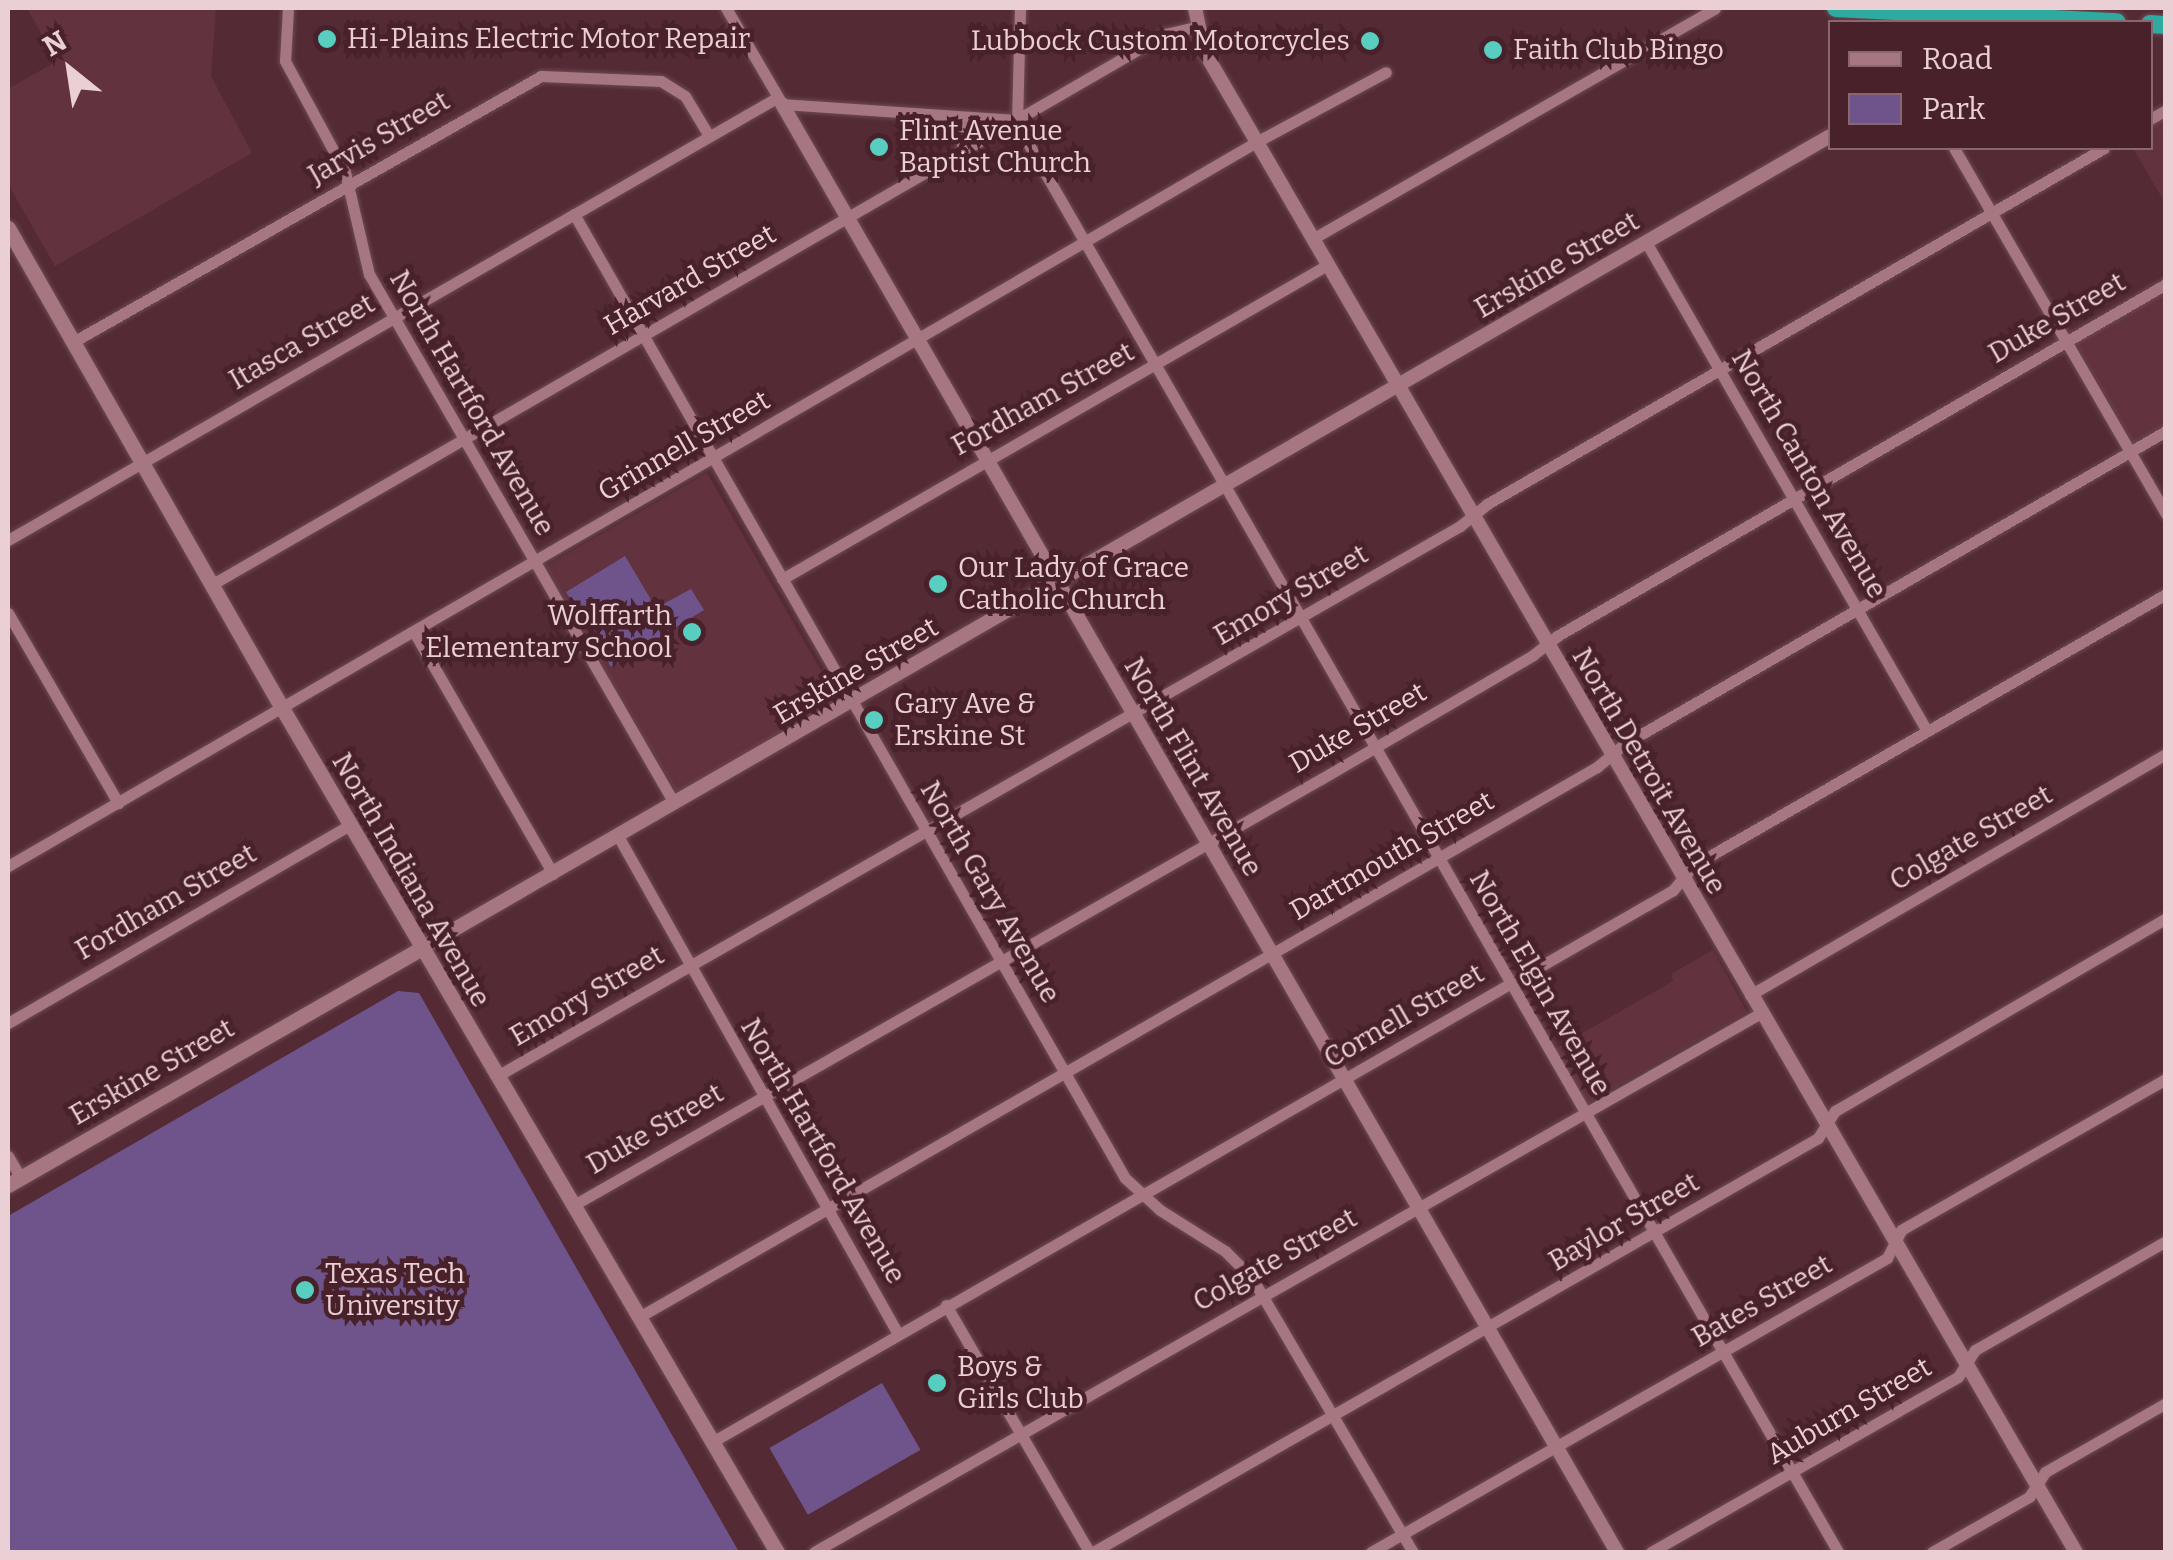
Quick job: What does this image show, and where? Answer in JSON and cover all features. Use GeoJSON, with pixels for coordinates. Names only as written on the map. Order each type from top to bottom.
{"type":"FeatureCollection","features":[{"type":"Feature","properties":{"kind":"highway"},"geometry":{"type":"LineString","coordinates":[[1836,8],[2000,20]]}},
{"type":"Feature","properties":{"kind":"main road","name":"North Indiana Avenue"},"geometry":{"type":"LineString","coordinates":[[8,228],[282,708],[777,1552]]}},
{"type":"Feature","properties":{"kind":"main road","name":"Erskine Street"},"geometry":{"type":"LineString","coordinates":[[14,1181],[422,948]]}},
{"type":"Feature","properties":{"kind":"street","name":"North Hartford Avenue"},"geometry":{"type":"LineString","coordinates":[[288,8],[285,61],[348,185],[362,256],[393,318],[674,804]]}},
{"type":"Feature","properties":{"kind":"street","name":"North Flint Avenue"},"geometry":{"type":"LineString","coordinates":[[726,8],[1616,1552]]}},
{"type":"Feature","properties":{"kind":"street"},"geometry":{"type":"LineString","coordinates":[[780,101],[1016,120],[1020,8]]}},
{"type":"Feature","properties":{"kind":"street","name":"North Detroit Avenue"},"geometry":{"type":"LineString","coordinates":[[1195,8],[1204,51],[2076,1552]]}},
{"type":"Feature","properties":{"kind":"street"},"geometry":{"type":"LineString","coordinates":[[1314,238],[1714,8]]}},
{"type":"Feature","properties":{"kind":"street","name":"Harvard Street"},"geometry":{"type":"LineString","coordinates":[[211,585],[1165,34],[1196,27]]}},
{"type":"Feature","properties":{"kind":"street","name":"Grinnell Street"},"geometry":{"type":"LineString","coordinates":[[8,866],[1258,142],[1386,72]]}},
{"type":"Feature","properties":{"kind":"street","name":"Jarvis Street"},"geometry":{"type":"LineString","coordinates":[[74,342],[541,76],[661,81],[685,96],[709,136]]}},
{"type":"Feature","properties":{"kind":"street","name":"Itasca Street"},"geometry":{"type":"LineString","coordinates":[[8,540],[709,136],[780,101]]}},
{"type":"Feature","properties":{"kind":"street"},"geometry":{"type":"LineString","coordinates":[[954,116],[965,129],[961,152]]}},
{"type":"Feature","properties":{"kind":"street","name":"North Elgin Avenue"},"geometry":{"type":"LineString","coordinates":[[1016,120],[1838,1552]]}},
{"type":"Feature","properties":{"kind":"street","name":"Erskine Street"},"geometry":{"type":"LineString","coordinates":[[422,948],[1828,137]]}},
{"type":"Feature","properties":{"kind":"street"},"geometry":{"type":"LineString","coordinates":[[1955,150],[2166,514]]}},
{"type":"Feature","properties":{"kind":"street","name":"Emory Street"},"geometry":{"type":"LineString","coordinates":[[496,1076],[1134,714],[2101,150]]}},
{"type":"Feature","properties":{"kind":"street","name":"North Gary Avenue"},"geometry":{"type":"LineString","coordinates":[[574,214],[1126,1178],[1141,1195],[1225,1251],[1264,1295],[1413,1552]]}},
{"type":"Feature","properties":{"kind":"street","name":"North Canton Avenue"},"geometry":{"type":"LineString","coordinates":[[1646,242],[1927,731]]}},
{"type":"Feature","properties":{"kind":"street","name":"Fordham Street"},"geometry":{"type":"LineString","coordinates":[[782,580],[1329,264]]}},
{"type":"Feature","properties":{"kind":"street","name":"Duke Street"},"geometry":{"type":"LineString","coordinates":[[572,1206],[1375,747],[2166,284]]}},
{"type":"Feature","properties":{"kind":"street","name":"Dartmouth Street"},"geometry":{"type":"LineString","coordinates":[[639,1317],[1272,954],[2166,431]]}},
{"type":"Feature","properties":{"kind":"street","name":"Cornell Street"},"geometry":{"type":"LineString","coordinates":[[712,1442],[1673,890],[1694,865],[2166,594]]}},
{"type":"Feature","properties":{"kind":"street"},"geometry":{"type":"LineString","coordinates":[[8,612],[118,803]]}},
{"type":"Feature","properties":{"kind":"street"},"geometry":{"type":"LineString","coordinates":[[414,632],[553,874]]}},
{"type":"Feature","properties":{"kind":"street","name":"Colgate Street"},"geometry":{"type":"LineString","coordinates":[[1750,995],[2166,754]]}},
{"type":"Feature","properties":{"kind":"street","name":"Fordham Street"},"geometry":{"type":"LineString","coordinates":[[8,1022],[350,825]]}},
{"type":"Feature","properties":{"kind":"street","name":"North Hartford Avenue"},"geometry":{"type":"LineString","coordinates":[[618,836],[898,1334]]}},
{"type":"Feature","properties":{"kind":"street","name":"Baylor Street"},"geometry":{"type":"LineString","coordinates":[[1091,1552],[1818,1138],[1835,1112],[2166,918]]}},
{"type":"Feature","properties":{"kind":"street","name":"Colgate Street"},"geometry":{"type":"LineString","coordinates":[[814,1552],[1760,1013]]}},
{"type":"Feature","properties":{"kind":"street","name":"Bates Street"},"geometry":{"type":"LineString","coordinates":[[1370,1552],[1887,1258],[1902,1230],[2166,1079]]}},
{"type":"Feature","properties":{"kind":"street"},"geometry":{"type":"LineString","coordinates":[[8,1156],[14,1181]]}},
{"type":"Feature","properties":{"kind":"street","name":"Auburn Street"},"geometry":{"type":"LineString","coordinates":[[1651,1552],[1958,1378],[1975,1350],[2166,1241]]}},
{"type":"Feature","properties":{"kind":"street"},"geometry":{"type":"LineString","coordinates":[[946,1305],[1091,1552]]}},
{"type":"Feature","properties":{"kind":"street"},"geometry":{"type":"LineString","coordinates":[[1932,1552],[2029,1497],[2046,1472],[2166,1404]]}},
{"type":"Feature","properties":{"kind":"shaded area"},"geometry":{"type":"Polygon","coordinates":[[[27,8],[216,8],[211,76],[252,153],[55,266],[8,184],[8,89],[57,61],[27,8]]]}},
{"type":"Feature","properties":{"kind":"shaded area"},"geometry":{"type":"Polygon","coordinates":[[[2165,116],[2165,203],[2134,150],[2153,150],[2153,125],[2165,116]]]}},
{"type":"Feature","properties":{"kind":"shaded area"},"geometry":{"type":"Polygon","coordinates":[[[2165,291],[2165,424],[2133,443],[2076,343],[2165,291]]]}},
{"type":"Feature","properties":{"kind":"shaded area","name":"Wolffarth Elementary School"},"geometry":{"type":"Polygon","coordinates":[[[707,473],[838,699],[676,792],[546,566],[707,473]]]}},
{"type":"Feature","properties":{"kind":"shaded area"},"geometry":{"type":"Polygon","coordinates":[[[1713,950],[1747,1012],[1585,1104],[1553,1050],[1673,981],[1671,974],[1713,950]]]}},
{"type":"Feature","properties":{"kind":"green space"},"geometry":{"type":"Polygon","coordinates":[[[625,556],[656,608],[691,589],[704,610],[611,667],[566,592],[625,556]]]}},
{"type":"Feature","properties":{"kind":"green space","name":"Texas Tech University"},"geometry":{"type":"Polygon","coordinates":[[[398,991],[419,993],[739,1552],[8,1552],[8,1216],[398,991]]]}},
{"type":"Feature","properties":{"kind":"green space"},"geometry":{"type":"Polygon","coordinates":[[[882,1383],[920,1450],[808,1515],[769,1448],[882,1383]]]}},
{"type":"Feature","properties":{"kind":"place","name":"Hi-Plains Electric Motor Repair"},"geometry":{"type":"Point","coordinates":[327,39]}},
{"type":"Feature","properties":{"kind":"place","name":"Lubbock Custom Motorcycles"},"geometry":{"type":"Point","coordinates":[1370,41]}},
{"type":"Feature","properties":{"kind":"place","name":"Faith Club Bingo"},"geometry":{"type":"Point","coordinates":[1493,50]}},
{"type":"Feature","properties":{"kind":"place","name":"Flint Avenue Baptist Church"},"geometry":{"type":"Point","coordinates":[879,147]}},
{"type":"Feature","properties":{"kind":"place","name":"Our Lady of Grace Catholic Church"},"geometry":{"type":"Point","coordinates":[938,584]}},
{"type":"Feature","properties":{"kind":"place","name":"Wolffarth Elementary School"},"geometry":{"type":"Point","coordinates":[692,632]}},
{"type":"Feature","properties":{"kind":"place","name":"Gary Ave & Erskine St"},"geometry":{"type":"Point","coordinates":[874,720]}},
{"type":"Feature","properties":{"kind":"place","name":"Texas Tech University"},"geometry":{"type":"Point","coordinates":[305,1290]}},
{"type":"Feature","properties":{"kind":"place","name":"Boys & Girls Club"},"geometry":{"type":"Point","coordinates":[937,1383]}}]}
